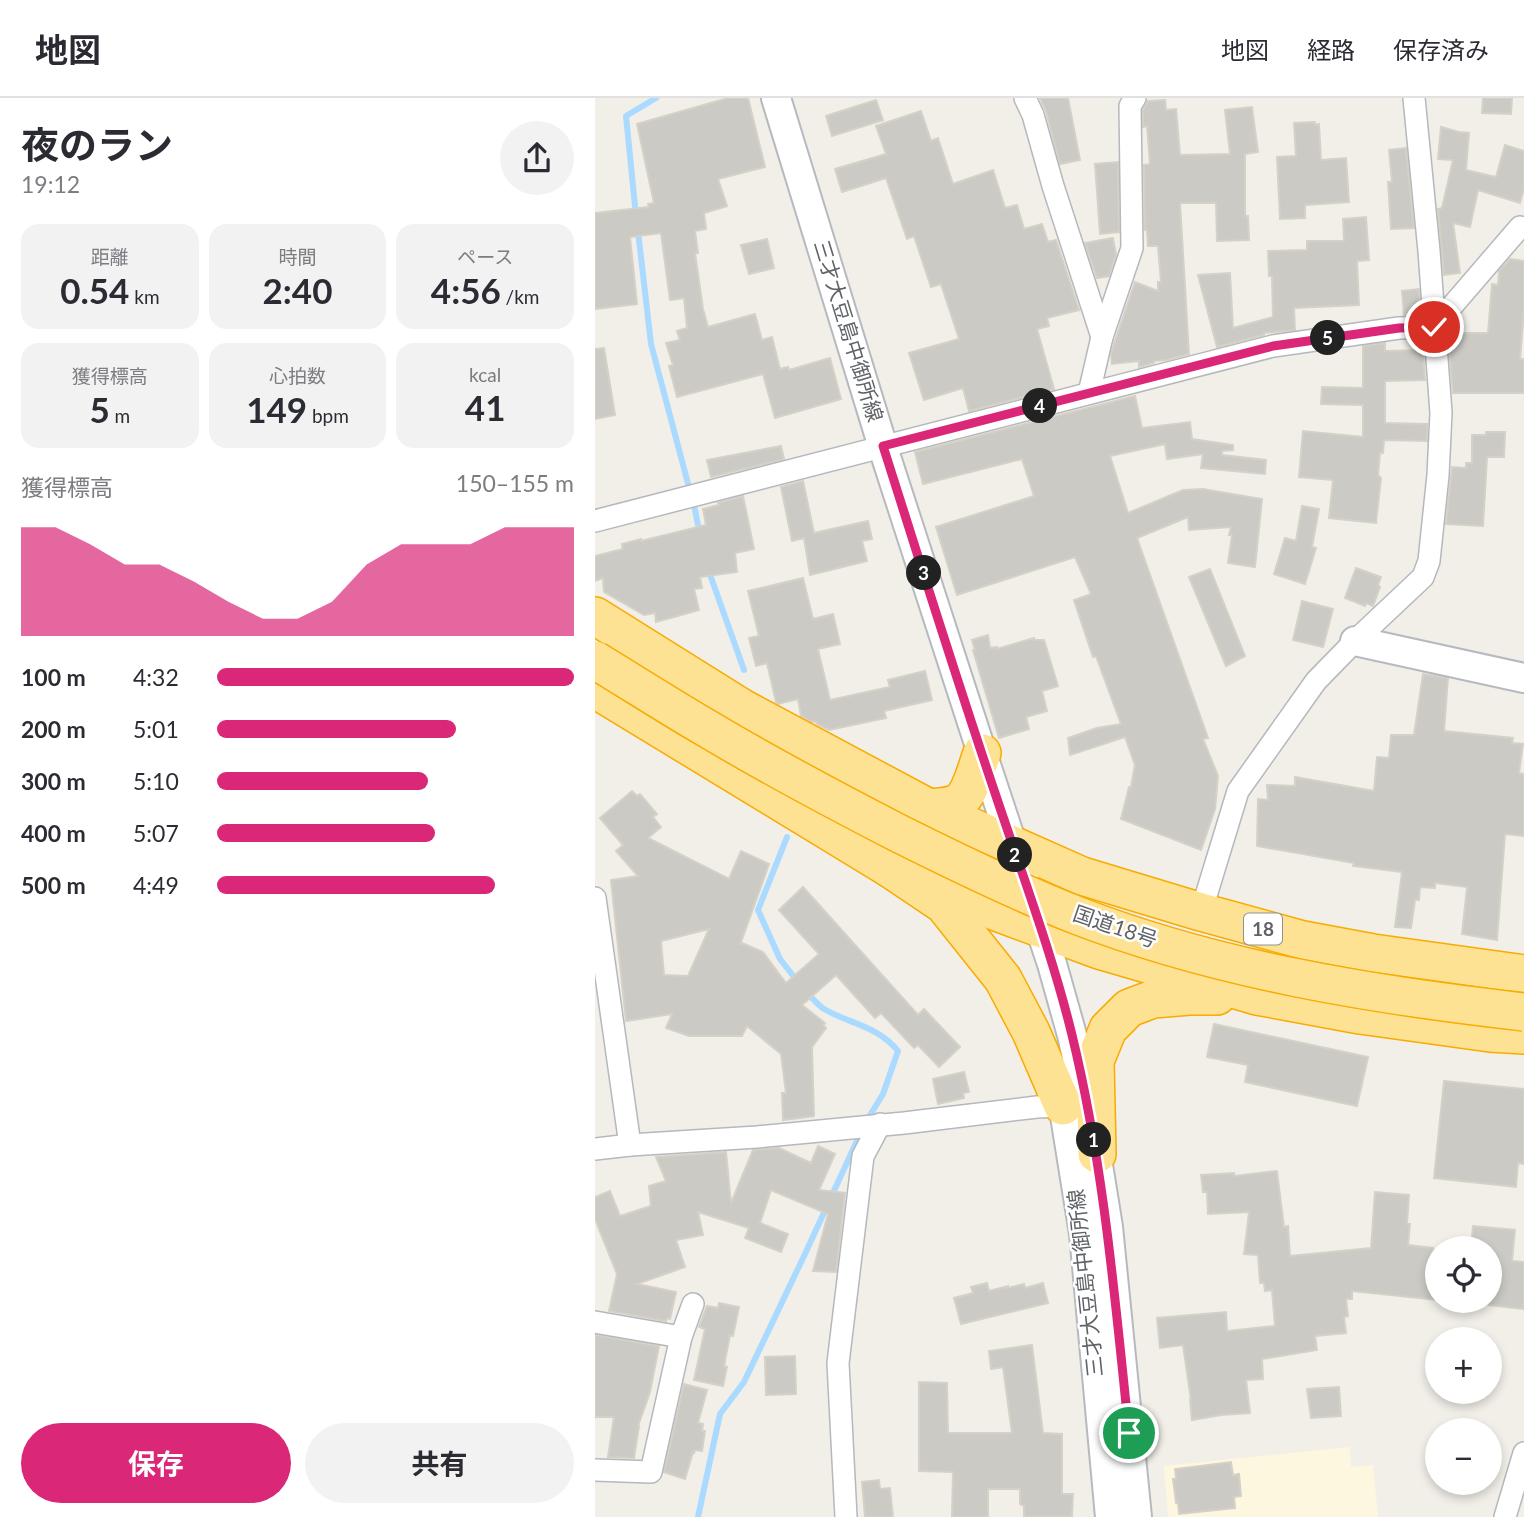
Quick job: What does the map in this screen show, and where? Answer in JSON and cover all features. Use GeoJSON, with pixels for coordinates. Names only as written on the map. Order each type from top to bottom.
{"type":"FeatureCollection","features":[{"type":"Feature","properties":{"kind":"highway","name":"18"},"geometry":{"type":"LineString","coordinates":[[595,616],[742,708],[929,808],[1082,876],[1303,940],[1373,953],[1524,974]]}},
{"type":"Feature","properties":{"kind":"highway","name":"国道18号"},"geometry":{"type":"LineString","coordinates":[[595,648],[870,805],[974,856],[1080,901],[1220,944],[1314,964],[1443,986],[1524,994]]}},
{"type":"Feature","properties":{"kind":"highway","name":"国道18号"},"geometry":{"type":"LineString","coordinates":[[595,660],[709,730],[866,816],[971,870],[1076,915],[1217,960],[1310,981],[1441,1003],[1524,1012]]}},
{"type":"Feature","properties":{"kind":"highway"},"geometry":{"type":"LineString","coordinates":[[595,689],[889,868],[944,905],[1003,979],[1031,1031],[1063,1106]]}},
{"type":"Feature","properties":{"kind":"highway"},"geometry":{"type":"LineString","coordinates":[[929,808],[959,802],[969,788],[982,753]]}},
{"type":"Feature","properties":{"kind":"highway"},"geometry":{"type":"LineString","coordinates":[[889,868],[1099,950],[1257,996],[1360,1015],[1490,1033],[1524,1035]]}},
{"type":"Feature","properties":{"kind":"highway"},"geometry":{"type":"LineString","coordinates":[[1097,1154],[1095,1062],[1108,1029],[1129,1008],[1153,999],[1257,996]]}},
{"type":"Feature","properties":{"kind":"main road","name":"三才大豆島中御所線"},"geometry":{"type":"LineString","coordinates":[[775,98],[883,446],[1012,844],[1032,925],[1072,1035],[1097,1154],[1108,1227],[1137,1517]]}},
{"type":"Feature","properties":{"kind":"main road"},"geometry":{"type":"LineString","coordinates":[[1355,642],[1524,678]]}},
{"type":"Feature","properties":{"kind":"main road","name":"三才大豆島中御所線"},"geometry":{"type":"LineString","coordinates":[[1032,925],[1035,964],[1051,1031],[1084,1234],[1110,1517]]}},
{"type":"Feature","properties":{"kind":"street"},"geometry":{"type":"LineString","coordinates":[[1025,98],[1033,115],[1102,337]]}},
{"type":"Feature","properties":{"kind":"street"},"geometry":{"type":"LineString","coordinates":[[1089,393],[1102,337],[1132,248],[1130,107],[1135,98]]}},
{"type":"Feature","properties":{"kind":"street"},"geometry":{"type":"LineString","coordinates":[[1201,912],[1238,791],[1316,681],[1423,577],[1429,561],[1440,413],[1415,98]]}},
{"type":"Feature","properties":{"kind":"street"},"geometry":{"type":"LineString","coordinates":[[595,520],[1273,346],[1399,328],[1434,327],[1520,227]]}},
{"type":"Feature","properties":{"kind":"street"},"geometry":{"type":"LineString","coordinates":[[595,898],[630,1145]]}},
{"type":"Feature","properties":{"kind":"street"},"geometry":{"type":"LineString","coordinates":[[595,1149],[757,1137],[1063,1106]]}},
{"type":"Feature","properties":{"kind":"street"},"geometry":{"type":"LineString","coordinates":[[846,1517],[838,1363],[869,1125]]}},
{"type":"Feature","properties":{"kind":"street"},"geometry":{"type":"LineString","coordinates":[[595,1470],[651,1472],[681,1337],[693,1304]]}},
{"type":"Feature","properties":{"kind":"street"},"geometry":{"type":"LineString","coordinates":[[595,1322],[681,1337]]}},
{"type":"Feature","properties":{"kind":"street"},"geometry":{"type":"LineString","coordinates":[[1505,1517],[1524,1453]]}},
{"type":"Feature","properties":{"kind":"shaded area"},"geometry":{"type":"Polygon","coordinates":[[[1350,1447],[1351,1467],[1373,1465],[1378,1517],[1168,1517],[1164,1466],[1350,1447]]]}},
{"type":"Feature","properties":{"kind":"building"},"geometry":{"type":"Polygon","coordinates":[[[728,98],[748,98],[765,167],[718,179],[727,206],[704,213],[706,229],[695,231],[698,253],[695,253],[708,327],[755,314],[762,340],[772,337],[780,369],[788,367],[789,370],[830,358],[841,399],[775,418],[763,374],[677,397],[669,366],[673,365],[666,343],[680,340],[677,331],[687,328],[684,298],[670,300],[661,233],[630,237],[637,304],[595,309],[595,213],[649,207],[648,204],[654,203],[637,124],[728,98]]]}},
{"type":"Feature","properties":{"kind":"building"},"geometry":{"type":"Polygon","coordinates":[[[1040,98],[1068,98],[1080,160],[1060,164],[1040,98]]]}},
{"type":"Feature","properties":{"kind":"building"},"geometry":{"type":"Polygon","coordinates":[[[1483,98],[1512,98],[1511,114],[1482,113],[1483,98]]]}},
{"type":"Feature","properties":{"kind":"building"},"geometry":{"type":"Polygon","coordinates":[[[876,100],[883,120],[832,136],[826,116],[876,100]]]}},
{"type":"Feature","properties":{"kind":"building"},"geometry":{"type":"Polygon","coordinates":[[[1165,100],[1166,110],[1176,109],[1180,155],[1230,154],[1225,110],[1252,107],[1258,152],[1245,154],[1245,216],[1248,216],[1249,240],[1217,241],[1216,203],[1180,203],[1189,354],[1139,367],[1139,361],[1112,364],[1111,354],[1135,282],[1158,291],[1158,282],[1161,282],[1158,246],[1148,246],[1145,230],[1144,165],[1150,164],[1147,126],[1143,127],[1143,110],[1148,101],[1165,100]]]}},
{"type":"Feature","properties":{"kind":"building"},"geometry":{"type":"Polygon","coordinates":[[[921,111],[931,141],[938,138],[953,184],[993,170],[1005,208],[1017,205],[1024,229],[1042,224],[1048,242],[1056,240],[1079,310],[1047,318],[1049,326],[1037,329],[1054,389],[969,411],[963,388],[924,400],[909,353],[959,339],[941,284],[931,287],[914,236],[907,239],[886,178],[842,192],[835,169],[886,154],[876,126],[921,111]]]}},
{"type":"Feature","properties":{"kind":"building"},"geometry":{"type":"Polygon","coordinates":[[[1315,122],[1315,125],[1319,124],[1321,160],[1346,158],[1349,202],[1305,205],[1305,218],[1280,219],[1277,157],[1296,156],[1294,123],[1315,122]]]}},
{"type":"Feature","properties":{"kind":"building"},"geometry":{"type":"Polygon","coordinates":[[[1441,127],[1469,133],[1466,170],[1496,177],[1505,145],[1524,151],[1524,189],[1520,203],[1478,190],[1470,227],[1453,223],[1460,273],[1444,275],[1438,209],[1442,208],[1453,160],[1438,159],[1441,127]]]}},
{"type":"Feature","properties":{"kind":"building"},"geometry":{"type":"Polygon","coordinates":[[[1406,148],[1414,228],[1391,229],[1388,182],[1392,182],[1389,150],[1406,148]]]}},
{"type":"Feature","properties":{"kind":"building"},"geometry":{"type":"Polygon","coordinates":[[[1118,162],[1119,232],[1100,234],[1095,164],[1118,162]]]}},
{"type":"Feature","properties":{"kind":"building"},"geometry":{"type":"Polygon","coordinates":[[[1366,217],[1369,260],[1357,261],[1359,305],[1294,308],[1295,330],[1264,333],[1217,347],[1198,275],[1230,273],[1233,328],[1273,317],[1272,276],[1269,276],[1268,251],[1307,250],[1307,241],[1344,241],[1343,219],[1366,217]]]}},
{"type":"Feature","properties":{"kind":"building"},"geometry":{"type":"Polygon","coordinates":[[[1113,238],[1116,255],[1109,276],[1097,278],[1085,243],[1113,238]]]}},
{"type":"Feature","properties":{"kind":"building"},"geometry":{"type":"Polygon","coordinates":[[[767,239],[774,268],[749,274],[741,245],[767,239]]]}},
{"type":"Feature","properties":{"kind":"building"},"geometry":{"type":"Polygon","coordinates":[[[1510,259],[1524,261],[1520,359],[1524,359],[1524,393],[1453,393],[1449,349],[1451,333],[1488,333],[1492,284],[1498,285],[1499,271],[1510,259]]]}},
{"type":"Feature","properties":{"kind":"building"},"geometry":{"type":"Polygon","coordinates":[[[1419,289],[1421,314],[1404,315],[1402,291],[1419,289]]]}},
{"type":"Feature","properties":{"kind":"building"},"geometry":{"type":"Polygon","coordinates":[[[1385,343],[1385,351],[1423,350],[1425,380],[1385,381],[1385,423],[1427,424],[1427,441],[1384,440],[1383,453],[1380,453],[1378,475],[1381,478],[1376,523],[1329,518],[1333,480],[1299,477],[1303,431],[1363,437],[1363,405],[1321,404],[1322,387],[1363,388],[1363,346],[1385,343]]]}},
{"type":"Feature","properties":{"kind":"building"},"geometry":{"type":"Polygon","coordinates":[[[604,348],[615,415],[595,419],[595,349],[604,348]]]}},
{"type":"Feature","properties":{"kind":"building"},"geometry":{"type":"Polygon","coordinates":[[[1135,396],[1142,428],[1190,422],[1192,439],[1233,445],[1233,450],[1222,451],[1222,455],[1266,460],[1265,474],[1201,468],[1203,454],[1167,459],[1165,444],[1110,456],[1128,513],[1183,490],[1203,489],[1262,499],[1255,567],[1228,563],[1231,527],[1189,530],[1188,517],[1137,538],[1208,738],[1203,739],[1218,776],[1215,809],[1201,850],[1121,819],[1135,765],[1125,737],[1070,755],[1068,738],[1097,728],[1121,724],[1096,656],[1093,657],[1074,600],[1091,594],[1075,557],[957,595],[936,527],[1034,496],[1022,459],[923,484],[915,452],[1135,396]]]}},
{"type":"Feature","properties":{"kind":"building"},"geometry":{"type":"Polygon","coordinates":[[[1486,432],[1505,432],[1504,457],[1487,457],[1483,526],[1446,524],[1452,467],[1466,468],[1466,463],[1472,463],[1472,435],[1486,435],[1486,432]]]}},
{"type":"Feature","properties":{"kind":"building"},"geometry":{"type":"Polygon","coordinates":[[[781,446],[784,459],[711,477],[707,460],[781,446]]]}},
{"type":"Feature","properties":{"kind":"building"},"geometry":{"type":"Polygon","coordinates":[[[803,481],[814,533],[868,521],[872,539],[862,541],[867,561],[810,575],[804,538],[792,541],[781,487],[803,481]]]}},
{"type":"Feature","properties":{"kind":"building"},"geometry":{"type":"Polygon","coordinates":[[[743,496],[754,549],[735,553],[737,572],[700,577],[702,588],[694,589],[699,610],[656,622],[655,613],[644,615],[604,592],[603,578],[595,581],[595,556],[623,549],[622,544],[706,525],[703,509],[743,496]]]}},
{"type":"Feature","properties":{"kind":"building"},"geometry":{"type":"Polygon","coordinates":[[[1302,506],[1319,509],[1312,547],[1316,548],[1305,584],[1274,574],[1285,538],[1296,541],[1302,506]]]}},
{"type":"Feature","properties":{"kind":"building"},"geometry":{"type":"Polygon","coordinates":[[[1356,568],[1381,577],[1373,606],[1366,603],[1365,606],[1345,598],[1356,568]]]}},
{"type":"Feature","properties":{"kind":"building"},"geometry":{"type":"Polygon","coordinates":[[[1210,569],[1245,656],[1226,666],[1189,577],[1210,569]]]}},
{"type":"Feature","properties":{"kind":"building"},"geometry":{"type":"Polygon","coordinates":[[[803,578],[813,619],[833,614],[840,644],[818,649],[830,700],[890,687],[888,680],[925,671],[932,700],[884,711],[886,718],[829,730],[801,716],[798,699],[778,704],[767,663],[756,666],[749,638],[759,636],[748,591],[803,578]]]}},
{"type":"Feature","properties":{"kind":"building"},"geometry":{"type":"Polygon","coordinates":[[[1302,601],[1333,609],[1323,647],[1293,640],[1302,601]]]}},
{"type":"Feature","properties":{"kind":"building"},"geometry":{"type":"Polygon","coordinates":[[[988,635],[990,648],[997,649],[1034,638],[1044,640],[1058,686],[1042,691],[1047,711],[1026,717],[1029,729],[999,738],[973,650],[972,640],[988,635]]]}},
{"type":"Feature","properties":{"kind":"building"},"geometry":{"type":"Polygon","coordinates":[[[1423,674],[1448,678],[1444,731],[1513,738],[1512,743],[1523,744],[1519,773],[1524,774],[1524,836],[1505,834],[1497,940],[1462,934],[1467,887],[1435,883],[1435,888],[1420,887],[1411,928],[1395,927],[1402,872],[1353,866],[1354,863],[1257,846],[1258,799],[1268,800],[1267,785],[1295,786],[1295,777],[1374,791],[1377,757],[1389,758],[1391,735],[1414,735],[1423,674]]]}},
{"type":"Feature","properties":{"kind":"building"},"geometry":{"type":"Polygon","coordinates":[[[632,791],[637,796],[640,794],[657,814],[653,817],[661,827],[648,838],[729,879],[741,851],[769,864],[740,945],[742,943],[763,952],[786,983],[819,954],[779,910],[803,887],[918,1015],[924,1009],[960,1047],[939,1067],[918,1045],[914,1048],[881,1013],[875,1018],[836,975],[802,1005],[825,1023],[823,1025],[826,1028],[812,1047],[814,1116],[783,1120],[782,1093],[786,1093],[781,1054],[747,1026],[742,1036],[689,1036],[666,1028],[672,1014],[626,1021],[611,880],[638,876],[616,851],[623,845],[600,818],[632,791]],[[709,929],[661,941],[664,975],[688,976],[709,929]]]}},
{"type":"Feature","properties":{"kind":"building"},"geometry":{"type":"Polygon","coordinates":[[[1214,1024],[1368,1057],[1357,1106],[1245,1082],[1248,1065],[1207,1057],[1214,1024]]]}},
{"type":"Feature","properties":{"kind":"building"},"geometry":{"type":"Polygon","coordinates":[[[964,1072],[969,1092],[963,1093],[964,1098],[938,1104],[933,1079],[964,1072]]]}},
{"type":"Feature","properties":{"kind":"building"},"geometry":{"type":"Polygon","coordinates":[[[1444,1081],[1524,1089],[1524,1164],[1518,1163],[1516,1187],[1434,1178],[1444,1081]]]}},
{"type":"Feature","properties":{"kind":"building"},"geometry":{"type":"Polygon","coordinates":[[[818,1146],[835,1154],[819,1190],[845,1193],[836,1272],[813,1271],[828,1214],[771,1190],[760,1223],[788,1234],[781,1252],[745,1238],[749,1228],[698,1212],[703,1235],[676,1240],[685,1267],[637,1284],[676,1292],[670,1319],[667,1318],[666,1321],[609,1311],[617,1274],[595,1219],[595,1197],[610,1191],[620,1216],[651,1206],[649,1186],[666,1181],[656,1157],[726,1152],[731,1203],[753,1150],[779,1148],[811,1163],[818,1146]]]}},
{"type":"Feature","properties":{"kind":"building"},"geometry":{"type":"Polygon","coordinates":[[[1277,1171],[1284,1227],[1288,1226],[1290,1256],[1371,1248],[1375,1192],[1409,1195],[1408,1245],[1425,1247],[1425,1299],[1352,1291],[1352,1299],[1346,1299],[1346,1333],[1315,1336],[1317,1350],[1262,1359],[1263,1379],[1246,1380],[1250,1413],[1192,1420],[1183,1345],[1160,1348],[1157,1318],[1226,1312],[1227,1331],[1275,1326],[1272,1290],[1265,1291],[1264,1283],[1260,1283],[1258,1255],[1244,1254],[1249,1212],[1208,1214],[1207,1192],[1203,1192],[1201,1175],[1234,1173],[1234,1176],[1277,1171]]]}},
{"type":"Feature","properties":{"kind":"building"},"geometry":{"type":"Polygon","coordinates":[[[1473,1226],[1515,1230],[1512,1261],[1524,1262],[1524,1309],[1502,1306],[1502,1236],[1472,1236],[1473,1226]]]}},
{"type":"Feature","properties":{"kind":"building"},"geometry":{"type":"Polygon","coordinates":[[[987,1283],[989,1291],[1024,1284],[1025,1288],[1043,1283],[1048,1303],[961,1324],[954,1298],[973,1293],[971,1287],[987,1283]]]}},
{"type":"Feature","properties":{"kind":"building"},"geometry":{"type":"Polygon","coordinates":[[[719,1303],[739,1307],[733,1336],[730,1335],[723,1386],[694,1380],[705,1329],[699,1327],[707,1306],[718,1308],[719,1303]]]}},
{"type":"Feature","properties":{"kind":"building"},"geometry":{"type":"Polygon","coordinates":[[[595,1335],[659,1346],[650,1392],[638,1426],[634,1458],[608,1457],[614,1417],[595,1417],[595,1335]]]}},
{"type":"Feature","properties":{"kind":"building"},"geometry":{"type":"Polygon","coordinates":[[[1032,1345],[1043,1433],[1062,1434],[1062,1494],[1073,1494],[1072,1516],[1024,1517],[1024,1506],[1020,1504],[1020,1489],[988,1489],[988,1517],[952,1517],[953,1472],[919,1471],[919,1382],[947,1383],[948,1433],[1012,1433],[1003,1367],[991,1369],[989,1351],[1032,1345]]]}},
{"type":"Feature","properties":{"kind":"building"},"geometry":{"type":"Polygon","coordinates":[[[795,1356],[796,1394],[766,1395],[765,1357],[795,1356]]]}},
{"type":"Feature","properties":{"kind":"building"},"geometry":{"type":"Polygon","coordinates":[[[684,1384],[707,1390],[698,1423],[703,1424],[702,1431],[705,1431],[702,1451],[693,1452],[685,1479],[664,1472],[684,1384]]]}},
{"type":"Feature","properties":{"kind":"building"},"geometry":{"type":"Polygon","coordinates":[[[1339,1387],[1341,1416],[1311,1418],[1307,1389],[1339,1387]]]}},
{"type":"Feature","properties":{"kind":"building"},"geometry":{"type":"Polygon","coordinates":[[[1231,1462],[1233,1475],[1239,1474],[1241,1496],[1234,1497],[1235,1508],[1179,1514],[1173,1479],[1176,1479],[1175,1469],[1231,1462]]]}},
{"type":"Feature","properties":{"kind":"building"},"geometry":{"type":"Polygon","coordinates":[[[879,1480],[880,1489],[890,1488],[893,1517],[865,1517],[862,1482],[879,1480]]]}},
{"type":"Feature","properties":{"kind":"waterway"},"geometry":{"type":"LineString","coordinates":[[636,216],[626,116],[656,98]]}},
{"type":"Feature","properties":{"kind":"waterway"},"geometry":{"type":"LineString","coordinates":[[638,231],[651,344],[700,535]]}},
{"type":"Feature","properties":{"kind":"waterway"},"geometry":{"type":"LineString","coordinates":[[708,569],[744,670]]}},
{"type":"Feature","properties":{"kind":"waterway"},"geometry":{"type":"LineString","coordinates":[[787,837],[758,910],[780,959],[798,982]]}},
{"type":"Feature","properties":{"kind":"waterway"},"geometry":{"type":"LineString","coordinates":[[807,993],[824,1009],[882,1036],[898,1051],[883,1094],[866,1122]]}},
{"type":"Feature","properties":{"kind":"waterway"},"geometry":{"type":"LineString","coordinates":[[698,1517],[720,1414],[744,1382],[861,1132]]}},
{"type":"Feature","properties":{"kind":"route"},"geometry":{"type":"LineString","coordinates":[[1129,1433],[1108,1227],[1097,1154],[1072,1035],[1052,964],[883,446],[1273,346],[1399,328],[1434,327]]}}]}
